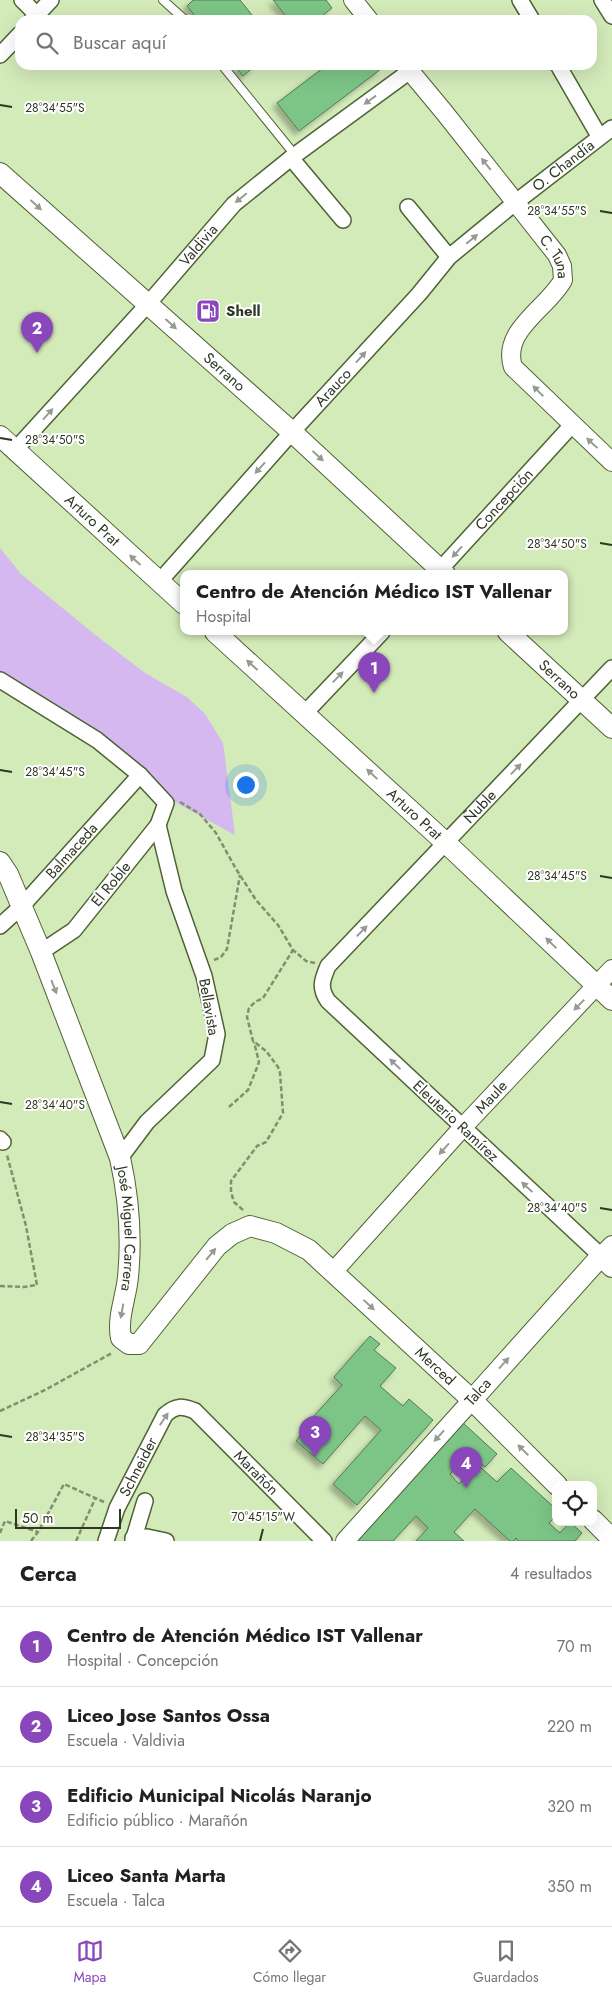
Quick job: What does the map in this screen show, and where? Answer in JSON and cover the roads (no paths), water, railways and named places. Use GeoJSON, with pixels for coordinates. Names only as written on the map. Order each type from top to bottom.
{"type":"FeatureCollection","features":[{"type":"Feature","properties":{"kind":"main road","name":"Serrano"},"geometry":{"type":"LineString","coordinates":[[0,173],[292,432],[438,570]]}},
{"type":"Feature","properties":{"kind":"main road","name":"Arturo Prat"},"geometry":{"type":"LineString","coordinates":[[0,436],[180,600]]}},
{"type":"Feature","properties":{"kind":"main road","name":"Arturo Prat"},"geometry":{"type":"LineString","coordinates":[[218,635],[446,843],[612,1000]]}},
{"type":"Feature","properties":{"kind":"main road","name":"Serrano"},"geometry":{"type":"LineString","coordinates":[[511,635],[612,728]]}},
{"type":"Feature","properties":{"kind":"main road","name":"José Miguel Carrera"},"geometry":{"type":"LineString","coordinates":[[0,862],[8,874],[41,952],[120,1158],[126,1184],[130,1226],[128,1279],[119,1327],[121,1338],[129,1344],[139,1344],[217,1246],[232,1234],[250,1226],[276,1232],[309,1250],[333,1272]]}},
{"type":"Feature","properties":{"kind":"main road","name":"Talca"},"geometry":{"type":"LineString","coordinates":[[472,1400],[608,1256]]}},
{"type":"Feature","properties":{"kind":"main road","name":"Merced"},"geometry":{"type":"LineString","coordinates":[[333,1272],[472,1400],[553,1481]]}},
{"type":"Feature","properties":{"kind":"main road"},"geometry":{"type":"LineString","coordinates":[[597,1524],[611,1539]]}},
{"type":"Feature","properties":{"kind":"street"},"geometry":{"type":"LineString","coordinates":[[22,0],[33,15]]}},
{"type":"Feature","properties":{"kind":"street"},"geometry":{"type":"LineString","coordinates":[[37,15],[51,0]]}},
{"type":"Feature","properties":{"kind":"street"},"geometry":{"type":"LineString","coordinates":[[353,0],[365,15]]}},
{"type":"Feature","properties":{"kind":"street"},"geometry":{"type":"LineString","coordinates":[[520,0],[529,15]]}},
{"type":"Feature","properties":{"kind":"street"},"geometry":{"type":"LineString","coordinates":[[0,56],[15,40]]}},
{"type":"Feature","properties":{"kind":"street","name":"Valdivia"},"geometry":{"type":"LineString","coordinates":[[15,450],[148,304],[234,204],[404,70]]}},
{"type":"Feature","properties":{"kind":"street","name":"C. Tuna"},"geometry":{"type":"LineString","coordinates":[[409,70],[557,255],[564,273],[560,285],[519,331],[512,344],[510,356],[513,367],[612,462]]}},
{"type":"Feature","properties":{"kind":"street"},"geometry":{"type":"LineString","coordinates":[[562,70],[606,132]]}},
{"type":"Feature","properties":{"kind":"street","name":"O. Chandía"},"geometry":{"type":"LineString","coordinates":[[516,202],[606,132]]}},
{"type":"Feature","properties":{"kind":"street"},"geometry":{"type":"LineString","coordinates":[[293,156],[343,220]]}},
{"type":"Feature","properties":{"kind":"street","name":"Arauco"},"geometry":{"type":"LineString","coordinates":[[159,582],[449,258],[516,202]]}},
{"type":"Feature","properties":{"kind":"street"},"geometry":{"type":"LineString","coordinates":[[408,207],[449,258]]}},
{"type":"Feature","properties":{"kind":"street","name":"Concepción"},"geometry":{"type":"LineString","coordinates":[[444,570],[572,425]]}},
{"type":"Feature","properties":{"kind":"street"},"geometry":{"type":"LineString","coordinates":[[304,713],[379,635]]}},
{"type":"Feature","properties":{"kind":"street","name":"Ñuble"},"geometry":{"type":"LineString","coordinates":[[328,966],[612,668]]}},
{"type":"Feature","properties":{"kind":"street"},"geometry":{"type":"LineString","coordinates":[[0,680],[97,740],[140,775]]}},
{"type":"Feature","properties":{"kind":"street","name":"El Roble"},"geometry":{"type":"LineString","coordinates":[[41,952],[74,930],[158,825],[171,802],[140,775]]}},
{"type":"Feature","properties":{"kind":"street","name":"Balmaceda"},"geometry":{"type":"LineString","coordinates":[[0,926],[22,906],[140,775]]}},
{"type":"Feature","properties":{"kind":"street","name":"Bellavista"},"geometry":{"type":"LineString","coordinates":[[120,1158],[147,1122],[212,1060],[217,1034],[204,976],[174,891],[158,825]]}},
{"type":"Feature","properties":{"kind":"street","name":"Eleuterio Ramírez"},"geometry":{"type":"LineString","coordinates":[[328,966],[323,977],[322,992],[328,1001],[463,1127],[608,1256]]}},
{"type":"Feature","properties":{"kind":"street","name":"Maule"},"geometry":{"type":"LineString","coordinates":[[333,1272],[463,1127],[612,969]]}},
{"type":"Feature","properties":{"kind":"street","name":"Talca"},"geometry":{"type":"LineString","coordinates":[[345,1541],[472,1400]]}},
{"type":"Feature","properties":{"kind":"street","name":"Schneider"},"geometry":{"type":"LineString","coordinates":[[106,1541],[117,1508],[165,1415],[173,1408],[186,1407]]}},
{"type":"Feature","properties":{"kind":"street","name":"Marañón"},"geometry":{"type":"LineString","coordinates":[[186,1407],[195,1411],[324,1541]]}},
{"type":"Feature","properties":{"kind":"street"},"geometry":{"type":"LineString","coordinates":[[145,1501],[133,1540],[147,1537],[166,1541]]}},
{"type":"Feature","properties":{"kind":"lane"},"geometry":{"type":"LineString","coordinates":[[163,0],[180,15]]}},
{"type":"Feature","properties":{"kind":"lane"},"geometry":{"type":"LineString","coordinates":[[226,70],[293,156]]}},
{"type":"Feature","properties":{"kind":"place","name":"Shell"},"geometry":{"type":"Point","coordinates":[208,311]}},
{"type":"Feature","properties":{"kind":"place","name":"Liceo Jose Santos Ossa"},"geometry":{"type":"Point","coordinates":[37,353]}},
{"type":"Feature","properties":{"kind":"place","name":"Centro de Atención Médico IST Vallenar"},"geometry":{"type":"Point","coordinates":[374,693]}},
{"type":"Feature","properties":{"kind":"place","name":"Edificio Municipal Nicolás Naranjo"},"geometry":{"type":"Point","coordinates":[315,1457]}},
{"type":"Feature","properties":{"kind":"place","name":"Liceo Santa Marta"},"geometry":{"type":"Point","coordinates":[466,1488]}}]}
